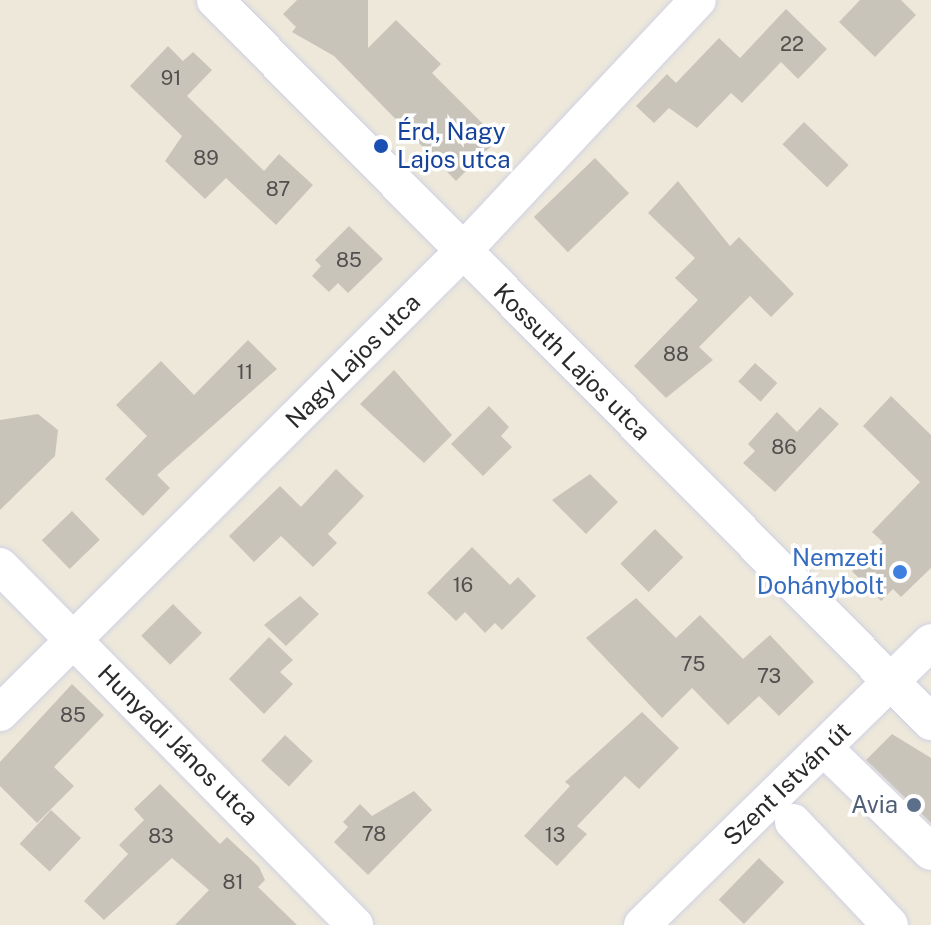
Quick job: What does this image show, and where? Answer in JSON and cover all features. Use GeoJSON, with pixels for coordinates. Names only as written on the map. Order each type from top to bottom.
{"type":"FeatureCollection","features":[{"type":"Feature","properties":{"kind":"street","name":"Kossuth Lajos utca"},"geometry":{"type":"LineString","coordinates":[[215,0],[931,722]]}},
{"type":"Feature","properties":{"kind":"street","name":"Nagy Lajos utca"},"geometry":{"type":"LineString","coordinates":[[0,713],[462,252],[698,0]]}},
{"type":"Feature","properties":{"kind":"street","name":"Hunyadi János utca"},"geometry":{"type":"LineString","coordinates":[[0,566],[355,925]]}},
{"type":"Feature","properties":{"kind":"street","name":"Szent István út"},"geometry":{"type":"LineString","coordinates":[[642,925],[931,642]]}},
{"type":"Feature","properties":{"kind":"street"},"geometry":{"type":"LineString","coordinates":[[824,748],[931,852]]}},
{"type":"Feature","properties":{"kind":"street"},"geometry":{"type":"LineString","coordinates":[[793,822],[890,925]]}},
{"type":"Feature","properties":{"kind":"building"},"geometry":{"type":"Polygon","coordinates":[[[297,0],[368,0],[368,48],[396,20],[441,64],[432,73],[498,139],[456,181],[334,56],[292,32],[296,27],[283,14],[297,0]]]}},
{"type":"Feature","properties":{"kind":"building"},"geometry":{"type":"Polygon","coordinates":[[[860,0],[901,0],[916,15],[875,57],[839,22],[860,0]]]}},
{"type":"Feature","properties":{"kind":"building"},"geometry":{"type":"Polygon","coordinates":[[[786,9],[827,49],[798,79],[781,62],[742,103],[731,93],[697,128],[669,108],[654,123],[636,106],[667,74],[676,83],[719,38],[740,58],[786,9]]]}},
{"type":"Feature","properties":{"kind":"building"},"geometry":{"type":"Polygon","coordinates":[[[168,46],[183,61],[193,52],[212,70],[187,96],[264,171],[279,154],[313,185],[276,225],[226,178],[205,199],[165,161],[182,136],[130,86],[168,46]]]}},
{"type":"Feature","properties":{"kind":"building"},"geometry":{"type":"Polygon","coordinates":[[[804,122],[849,165],[827,187],[782,144],[804,122]]]}},
{"type":"Feature","properties":{"kind":"building"},"geometry":{"type":"Polygon","coordinates":[[[595,158],[629,193],[568,252],[534,217],[595,158]]]}},
{"type":"Feature","properties":{"kind":"building"},"geometry":{"type":"Polygon","coordinates":[[[678,181],[730,246],[739,237],[794,294],[771,317],[750,296],[699,347],[713,360],[666,398],[634,366],[698,300],[675,278],[695,258],[648,213],[678,181]]]}},
{"type":"Feature","properties":{"kind":"building"},"geometry":{"type":"Polygon","coordinates":[[[349,226],[383,259],[348,293],[338,283],[329,292],[312,276],[321,266],[315,260],[349,226]]]}},
{"type":"Feature","properties":{"kind":"building"},"geometry":{"type":"Polygon","coordinates":[[[248,340],[277,369],[157,475],[170,488],[143,516],[105,479],[147,436],[116,405],[161,361],[194,395],[248,340]]]}},
{"type":"Feature","properties":{"kind":"building"},"geometry":{"type":"Polygon","coordinates":[[[755,363],[777,383],[761,402],[738,382],[755,363]]]}},
{"type":"Feature","properties":{"kind":"building"},"geometry":{"type":"Polygon","coordinates":[[[394,370],[452,435],[424,463],[360,404],[394,370]]]}},
{"type":"Feature","properties":{"kind":"building"},"geometry":{"type":"Polygon","coordinates":[[[891,396],[931,435],[931,568],[901,597],[893,589],[881,601],[852,571],[883,542],[872,532],[920,482],[863,426],[891,396]]]}},
{"type":"Feature","properties":{"kind":"building"},"geometry":{"type":"Polygon","coordinates":[[[489,406],[509,427],[501,436],[512,447],[483,476],[451,444],[489,406]]]}},
{"type":"Feature","properties":{"kind":"building"},"geometry":{"type":"Polygon","coordinates":[[[820,407],[839,424],[775,492],[743,463],[755,451],[748,444],[777,412],[797,432],[820,407]]]}},
{"type":"Feature","properties":{"kind":"building"},"geometry":{"type":"Polygon","coordinates":[[[38,414],[58,430],[55,456],[0,510],[0,420],[38,414]]]}},
{"type":"Feature","properties":{"kind":"building"},"geometry":{"type":"Polygon","coordinates":[[[336,469],[364,496],[328,534],[337,543],[313,567],[281,536],[254,562],[229,536],[280,486],[301,507],[336,469]]]}},
{"type":"Feature","properties":{"kind":"building"},"geometry":{"type":"Polygon","coordinates":[[[590,474],[618,502],[586,534],[552,500],[590,474]]]}},
{"type":"Feature","properties":{"kind":"building"},"geometry":{"type":"Polygon","coordinates":[[[72,511],[100,540],[70,569],[42,540],[72,511]]]}},
{"type":"Feature","properties":{"kind":"building"},"geometry":{"type":"Polygon","coordinates":[[[655,529],[683,557],[649,592],[620,564],[655,529]]]}},
{"type":"Feature","properties":{"kind":"building"},"geometry":{"type":"Polygon","coordinates":[[[472,547],[510,585],[518,577],[536,596],[502,630],[495,623],[485,633],[465,612],[456,621],[427,593],[472,547]]]}},
{"type":"Feature","properties":{"kind":"building"},"geometry":{"type":"Polygon","coordinates":[[[300,596],[319,614],[286,646],[264,625],[300,596]]]}},
{"type":"Feature","properties":{"kind":"building"},"geometry":{"type":"Polygon","coordinates":[[[636,598],[676,638],[700,615],[743,659],[770,635],[814,682],[779,716],[759,696],[728,725],[692,688],[662,718],[586,638],[636,598]]]}},
{"type":"Feature","properties":{"kind":"building"},"geometry":{"type":"Polygon","coordinates":[[[173,604],[202,633],[170,665],[141,636],[173,604]]]}},
{"type":"Feature","properties":{"kind":"building"},"geometry":{"type":"Polygon","coordinates":[[[269,637],[293,660],[280,672],[293,684],[264,714],[229,679],[269,637]]]}},
{"type":"Feature","properties":{"kind":"building"},"geometry":{"type":"Polygon","coordinates":[[[72,684],[104,715],[54,767],[74,786],[37,823],[0,786],[0,762],[72,684]]]}},
{"type":"Feature","properties":{"kind":"building"},"geometry":{"type":"Polygon","coordinates":[[[642,712],[679,748],[639,789],[625,776],[577,826],[587,834],[557,866],[524,836],[570,786],[565,782],[642,712]]]}},
{"type":"Feature","properties":{"kind":"building","name":"Avia"},"geometry":{"type":"Polygon","coordinates":[[[892,734],[931,758],[931,823],[866,760],[892,734]]]}},
{"type":"Feature","properties":{"kind":"building"},"geometry":{"type":"Polygon","coordinates":[[[285,735],[313,761],[289,787],[261,761],[285,735]]]}},
{"type":"Feature","properties":{"kind":"building"},"geometry":{"type":"Polygon","coordinates":[[[160,784],[220,844],[227,837],[259,867],[265,880],[258,887],[297,925],[175,925],[209,890],[172,858],[104,920],[84,901],[128,854],[119,845],[144,820],[134,809],[160,784]]]}},
{"type":"Feature","properties":{"kind":"building"},"geometry":{"type":"Polygon","coordinates":[[[414,791],[432,810],[368,875],[334,842],[348,827],[343,822],[360,804],[372,816],[414,791]]]}},
{"type":"Feature","properties":{"kind":"building"},"geometry":{"type":"Polygon","coordinates":[[[51,810],[81,838],[50,872],[20,844],[51,810]]]}},
{"type":"Feature","properties":{"kind":"building"},"geometry":{"type":"Polygon","coordinates":[[[759,858],[784,882],[744,924],[719,900],[759,858]]]}},
{"type":"Feature","properties":{"kind":"place","name":"Érd, Nagy Lajos utca"},"geometry":{"type":"Point","coordinates":[381,146]}},
{"type":"Feature","properties":{"kind":"place","name":"Nemzeti Dohánybolt"},"geometry":{"type":"Point","coordinates":[900,572]}},
{"type":"Feature","properties":{"kind":"place","name":"Avia"},"geometry":{"type":"Point","coordinates":[914,805]}}]}
